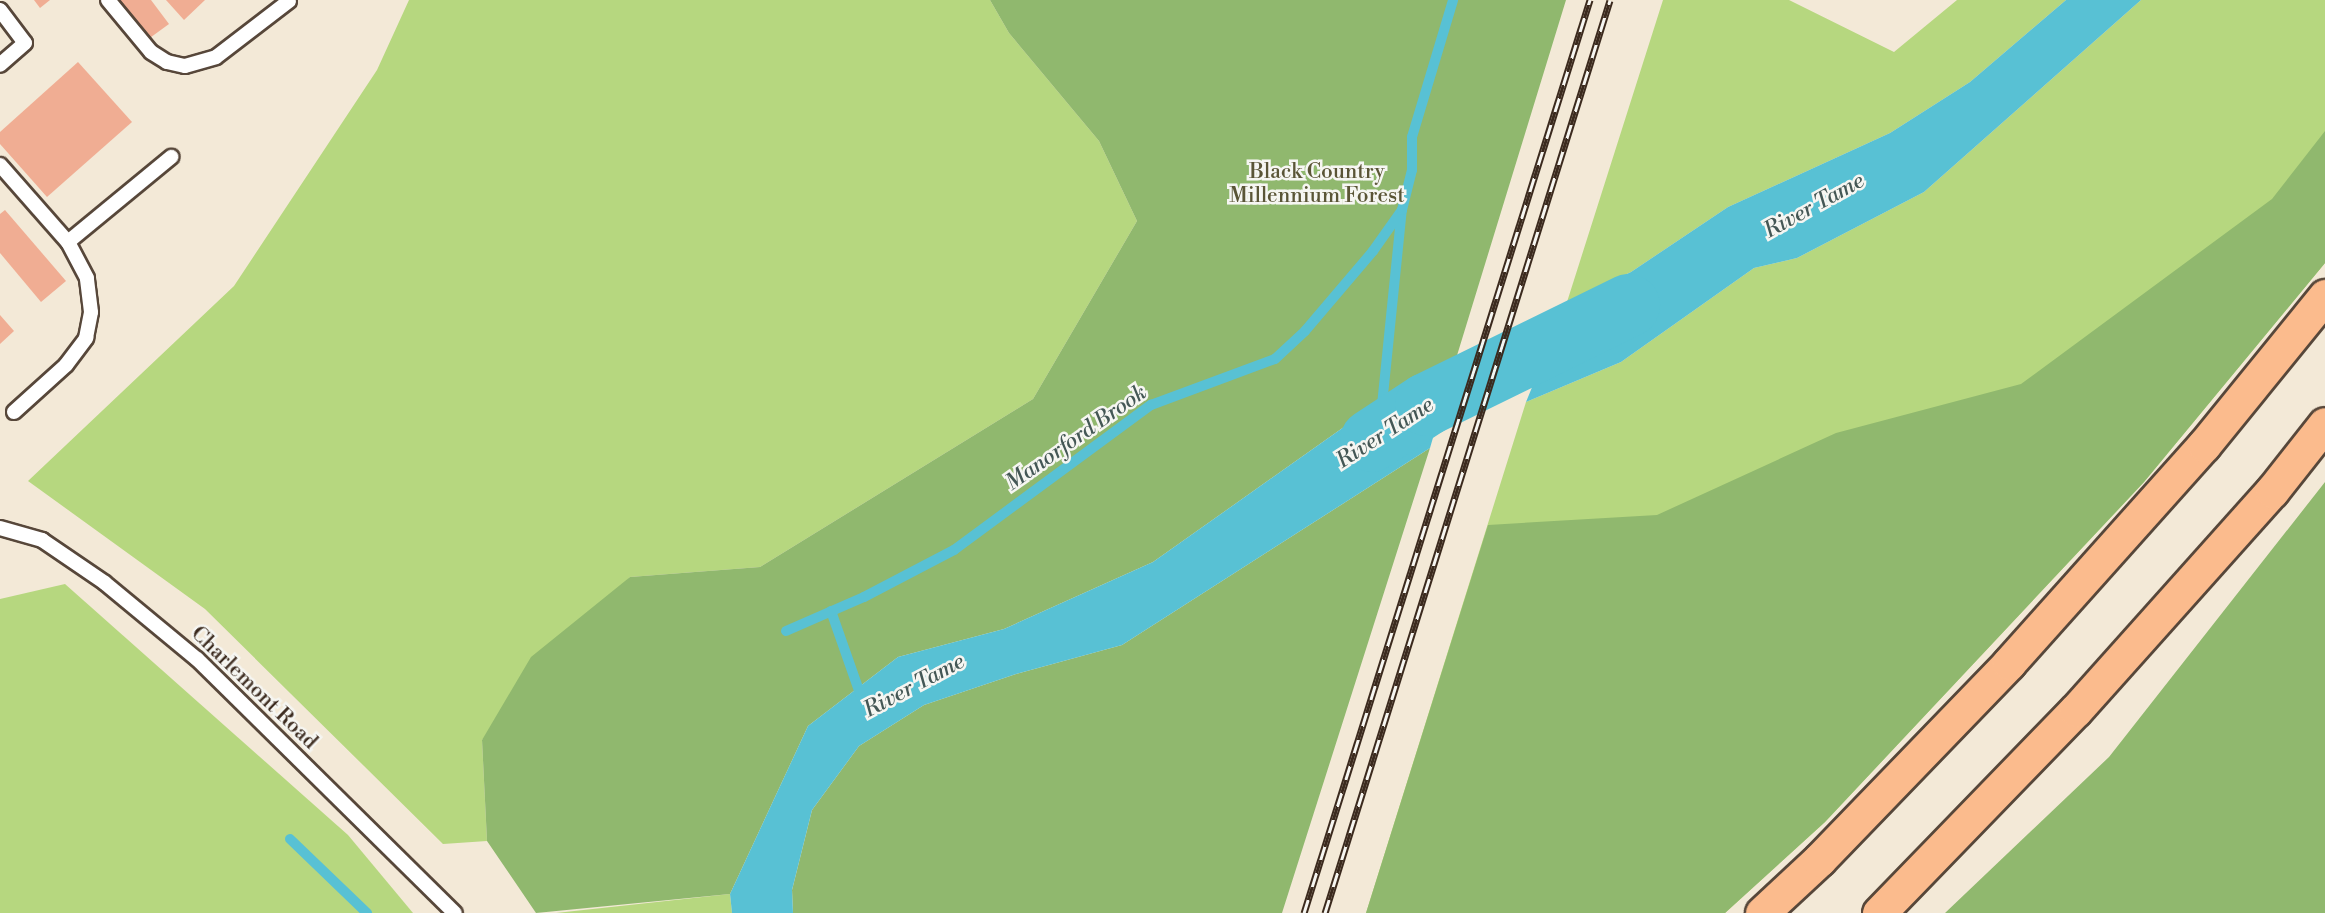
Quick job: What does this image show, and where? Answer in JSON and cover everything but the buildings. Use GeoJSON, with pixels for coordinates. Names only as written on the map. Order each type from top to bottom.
{"type":"FeatureCollection","features":[{"type":"Feature","properties":{"kind":"highway"},"geometry":{"type":"LineString","coordinates":[[1762,913],[1819,860],[2009,663],[2204,445],[2325,296]]}},
{"type":"Feature","properties":{"kind":"highway"},"geometry":{"type":"LineString","coordinates":[[1879,913],[2076,711],[2272,491],[2325,424]]}},
{"type":"Feature","properties":{"kind":"lane"},"geometry":{"type":"LineString","coordinates":[[108,0],[151,52],[167,62],[185,66],[216,57],[289,1]]}},
{"type":"Feature","properties":{"kind":"lane"},"geometry":{"type":"LineString","coordinates":[[0,10],[25,43],[0,65]]}},
{"type":"Feature","properties":{"kind":"lane"},"geometry":{"type":"LineString","coordinates":[[68,242],[171,157]]}},
{"type":"Feature","properties":{"kind":"lane"},"geometry":{"type":"LineString","coordinates":[[0,165],[68,242],[87,278],[91,312],[86,338],[66,365],[14,412]]}},
{"type":"Feature","properties":{"kind":"lane","name":"Charlemont Road"},"geometry":{"type":"LineString","coordinates":[[0,528],[42,540],[105,582],[197,659],[455,913]]}},
{"type":"Feature","properties":{"kind":"green space"},"geometry":{"type":"Polygon","coordinates":[[[409,0],[990,0],[1009,33],[1099,141],[1137,221],[1033,399],[760,567],[630,577],[482,740],[487,841],[443,844],[205,609],[28,481],[234,286],[377,70],[409,0]]]}},
{"type":"Feature","properties":{"kind":"green space","name":"Black Country Millennium Forest"},"geometry":{"type":"Polygon","coordinates":[[[990,0],[1566,0],[1455,362],[1368,410],[1153,562],[1004,629],[898,657],[808,726],[730,894],[536,913],[487,841],[482,740],[531,657],[630,577],[760,567],[1033,399],[1137,221],[1099,141],[1009,33],[990,0]]]}},
{"type":"Feature","properties":{"kind":"green space"},"geometry":{"type":"Polygon","coordinates":[[[1663,0],[1789,0],[1894,52],[1957,0],[2066,0],[1970,82],[1890,133],[1728,207],[1631,272],[1567,302],[1663,0]]]}},
{"type":"Feature","properties":{"kind":"green space"},"geometry":{"type":"Polygon","coordinates":[[[2141,0],[2325,0],[2325,263],[2144,482],[1825,822],[1725,913],[1366,913],[1526,402],[1621,362],[1754,268],[1797,258],[1924,192],[2141,0]]]}},
{"type":"Feature","properties":{"kind":"green space"},"geometry":{"type":"Polygon","coordinates":[[[2325,131],[2325,263],[2144,482],[1825,822],[1725,913],[1366,913],[1488,525],[1657,515],[1836,433],[2021,384],[2272,199],[2325,131]]]}},
{"type":"Feature","properties":{"kind":"green space"},"geometry":{"type":"Polygon","coordinates":[[[1430,448],[1282,913],[793,913],[792,890],[812,810],[859,746],[924,705],[1016,674],[1122,645],[1430,448]]]}},
{"type":"Feature","properties":{"kind":"green space"},"geometry":{"type":"Polygon","coordinates":[[[2325,482],[2325,913],[1945,913],[2109,757],[2325,482]]]}},
{"type":"Feature","properties":{"kind":"green space"},"geometry":{"type":"Polygon","coordinates":[[[65,584],[348,835],[413,913],[0,913],[0,599],[65,584]]]}},
{"type":"Feature","properties":{"kind":"green space"},"geometry":{"type":"Polygon","coordinates":[[[730,894],[732,913],[556,913],[730,894]]]}},
{"type":"Feature","properties":{"kind":"water"},"geometry":{"type":"Polygon","coordinates":[[[2066,0],[2141,0],[1924,192],[1797,258],[1754,268],[1621,362],[1526,402],[1567,302],[1631,272],[1728,207],[1890,133],[1970,82],[2066,0]]]}},
{"type":"Feature","properties":{"kind":"water"},"geometry":{"type":"Polygon","coordinates":[[[1455,362],[1430,448],[1122,645],[1016,674],[924,705],[859,746],[812,810],[792,890],[793,913],[732,913],[730,894],[808,726],[898,657],[1004,629],[1153,562],[1368,410],[1455,362]]]}},
{"type":"Feature","properties":{"kind":"waterway","name":"Manorford Brook"},"geometry":{"type":"LineString","coordinates":[[786,631],[864,597],[954,550],[1151,405],[1275,359],[1305,331],[1373,251],[1402,210],[1412,170],[1412,137],[1453,0]]}},
{"type":"Feature","properties":{"kind":"waterway","name":"Manorford Brook"},"geometry":{"type":"LineString","coordinates":[[1381,415],[1402,210]]}},
{"type":"Feature","properties":{"kind":"waterway","name":"River Tame"},"geometry":{"type":"LineString","coordinates":[[1371,440],[1426,404],[1628,305]]}},
{"type":"Feature","properties":{"kind":"waterway","name":"Manorford Brook"},"geometry":{"type":"LineString","coordinates":[[831,611],[862,699]]}},
{"type":"Feature","properties":{"kind":"waterway"},"geometry":{"type":"LineString","coordinates":[[290,839],[367,913]]}},
{"type":"Feature","properties":{"kind":"railway"},"geometry":{"type":"LineString","coordinates":[[1304,913],[1590,0]]}},
{"type":"Feature","properties":{"kind":"railway"},"geometry":{"type":"LineString","coordinates":[[1325,913],[1610,0]]}}]}
